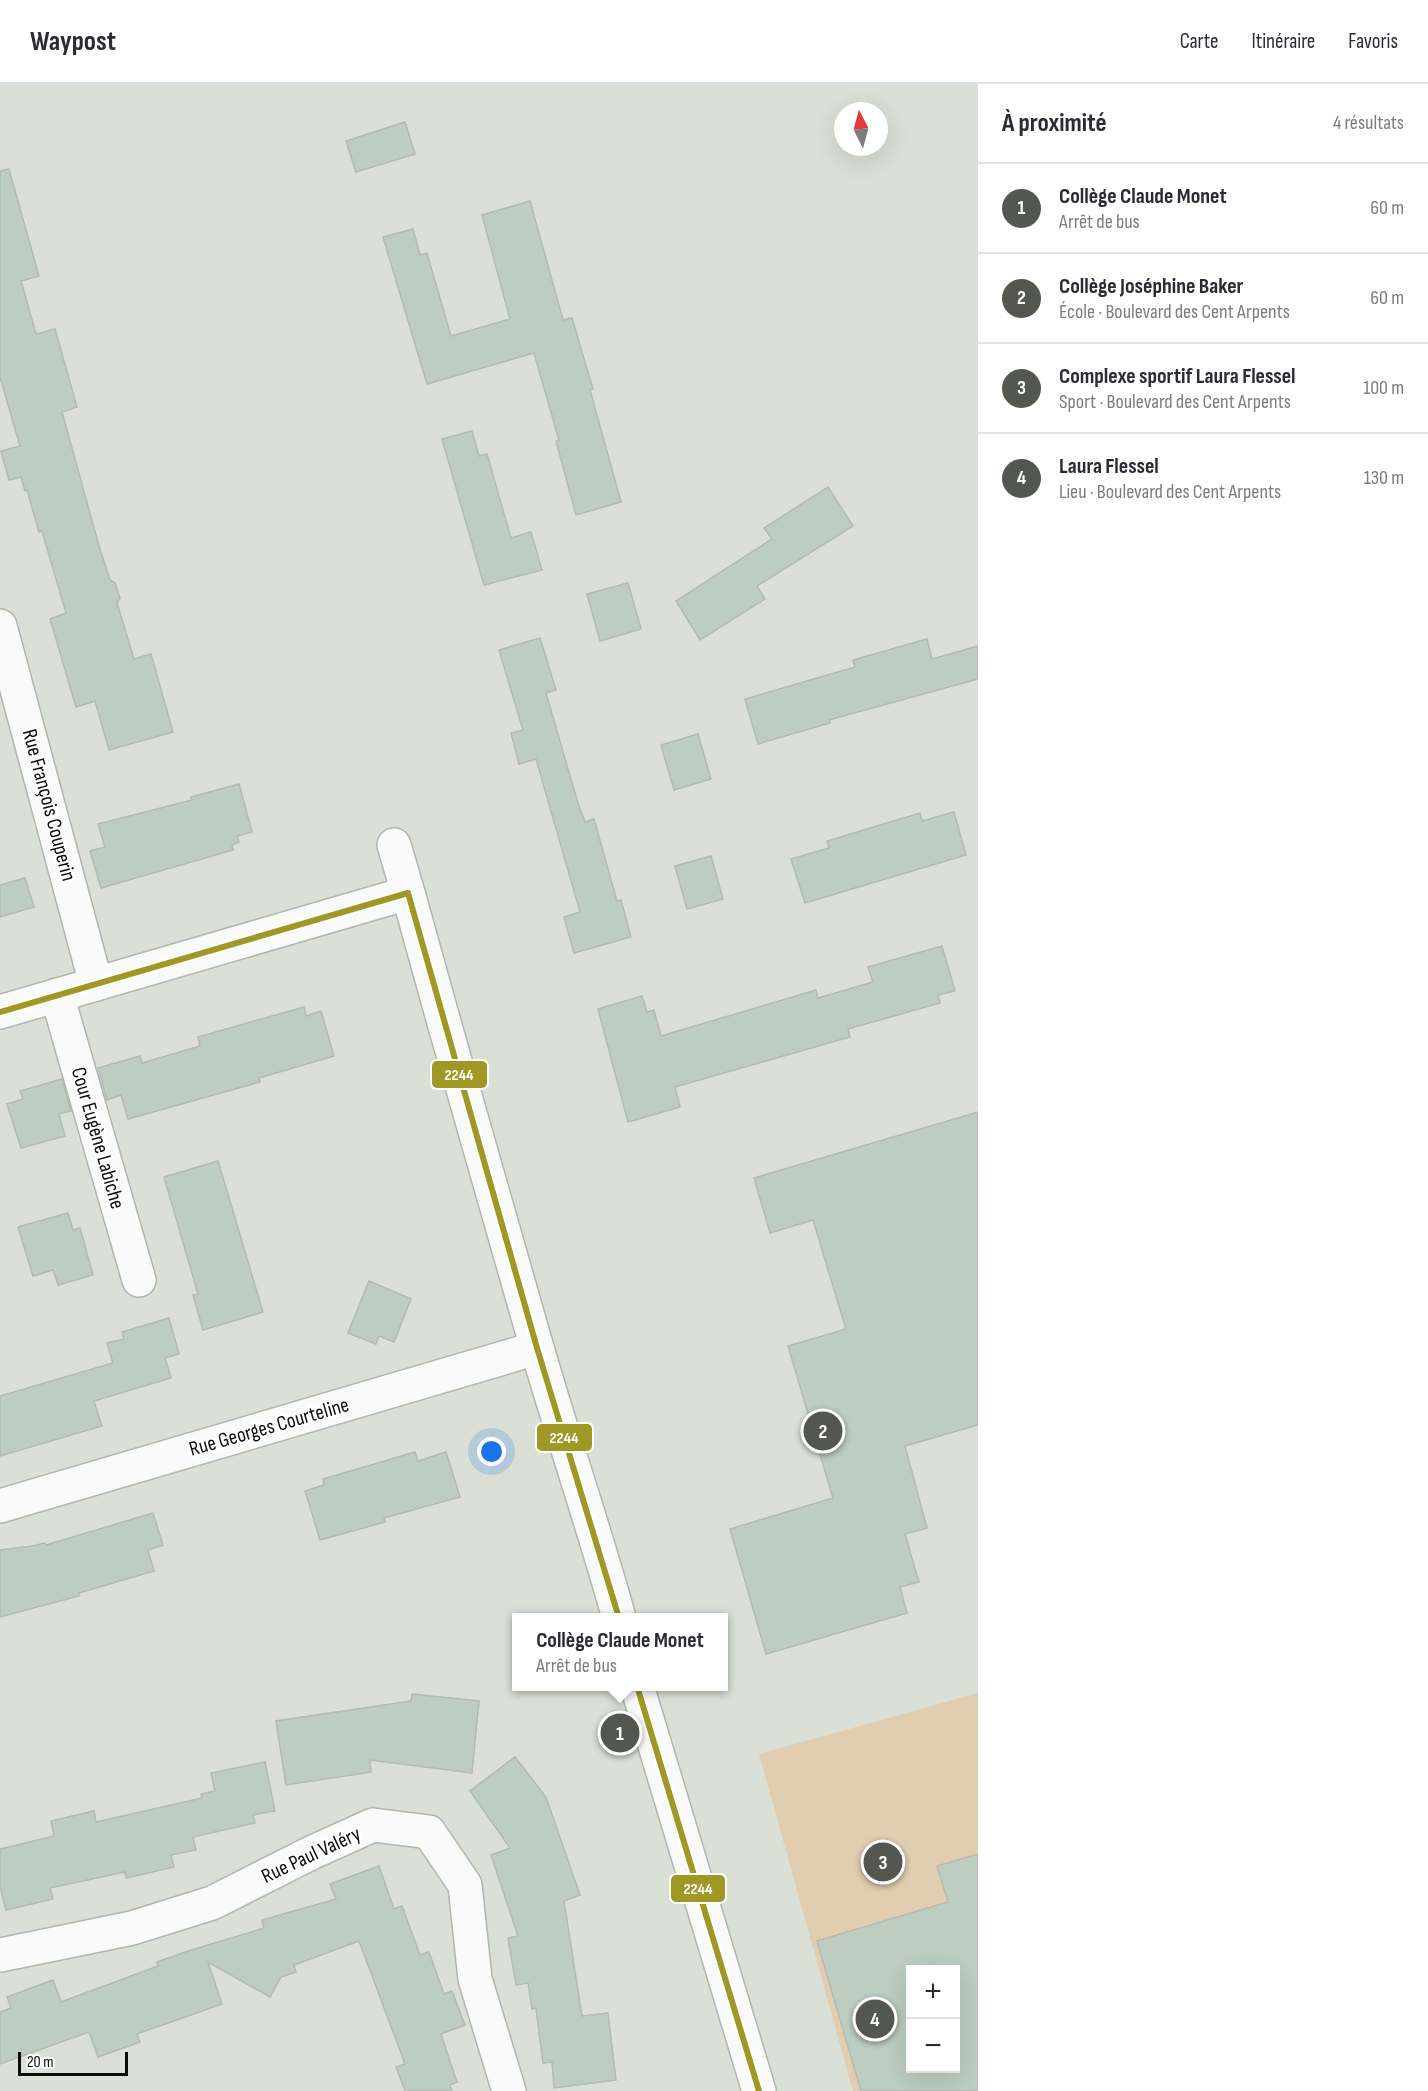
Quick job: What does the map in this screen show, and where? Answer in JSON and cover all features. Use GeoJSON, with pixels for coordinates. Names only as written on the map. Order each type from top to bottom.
{"type":"FeatureCollection","features":[{"type":"Feature","properties":{"kind":"street","name":"Rue François Couperin"},"geometry":{"type":"LineString","coordinates":[[0,626],[96,984]]}},
{"type":"Feature","properties":{"kind":"street"},"geometry":{"type":"LineString","coordinates":[[394,845],[537,1348],[618,1613]]}},
{"type":"Feature","properties":{"kind":"street"},"geometry":{"type":"LineString","coordinates":[[0,1012],[408,893]]}},
{"type":"Feature","properties":{"kind":"street","name":"Cour Eugène Labiche"},"geometry":{"type":"LineString","coordinates":[[57,995],[139,1280]]}},
{"type":"Feature","properties":{"kind":"street","name":"Rue Georges Courteline"},"geometry":{"type":"LineString","coordinates":[[0,1506],[537,1348]]}},
{"type":"Feature","properties":{"kind":"street"},"geometry":{"type":"LineString","coordinates":[[639,1691],[759,2091]]}},
{"type":"Feature","properties":{"kind":"street","name":"Rue Paul Valéry"},"geometry":{"type":"LineString","coordinates":[[0,1955],[132,1928],[212,1903],[311,1853],[373,1826],[429,1832],[465,1885],[475,1978],[509,2091]]}},
{"type":"Feature","properties":{"kind":"shaded area"},"geometry":{"type":"Polygon","coordinates":[[[978,1693],[978,2091],[853,2091],[759,1754],[978,1693]]]}},
{"type":"Feature","properties":{"kind":"building"},"geometry":{"type":"Polygon","coordinates":[[[405,122],[415,154],[356,172],[346,141],[405,122]]]}},
{"type":"Feature","properties":{"kind":"building"},"geometry":{"type":"Polygon","coordinates":[[[9,169],[39,276],[21,281],[36,334],[55,329],[77,407],[62,412],[99,546],[110,580],[115,583],[120,598],[117,603],[134,659],[151,654],[173,732],[109,750],[95,701],[76,707],[50,619],[66,613],[42,531],[39,532],[21,477],[9,480],[1,451],[20,446],[0,377],[0,171],[9,169]]]}},
{"type":"Feature","properties":{"kind":"building"},"geometry":{"type":"Polygon","coordinates":[[[530,201],[563,320],[572,318],[593,389],[590,390],[621,502],[576,515],[556,441],[559,440],[534,353],[427,384],[383,237],[413,229],[420,255],[427,253],[451,336],[510,319],[482,215],[530,201]]]}},
{"type":"Feature","properties":{"kind":"building"},"geometry":{"type":"Polygon","coordinates":[[[472,431],[479,456],[487,454],[511,538],[531,532],[542,570],[484,585],[442,439],[472,431]]]}},
{"type":"Feature","properties":{"kind":"building"},"geometry":{"type":"Polygon","coordinates":[[[828,487],[853,526],[757,586],[765,599],[700,640],[676,601],[772,539],[764,528],[828,487]]]}},
{"type":"Feature","properties":{"kind":"building"},"geometry":{"type":"Polygon","coordinates":[[[628,583],[641,629],[600,641],[587,594],[628,583]]]}},
{"type":"Feature","properties":{"kind":"building"},"geometry":{"type":"Polygon","coordinates":[[[540,638],[556,690],[546,693],[577,800],[585,822],[594,819],[617,901],[621,900],[631,937],[574,953],[564,917],[580,912],[536,759],[519,764],[511,733],[523,730],[499,650],[540,638]]]}},
{"type":"Feature","properties":{"kind":"building"},"geometry":{"type":"Polygon","coordinates":[[[927,639],[932,659],[978,646],[978,679],[829,720],[830,723],[758,744],[745,699],[855,667],[853,660],[927,639]]]}},
{"type":"Feature","properties":{"kind":"building"},"geometry":{"type":"Polygon","coordinates":[[[698,734],[711,779],[674,790],[661,745],[698,734]]]}},
{"type":"Feature","properties":{"kind":"building"},"geometry":{"type":"Polygon","coordinates":[[[239,784],[252,832],[237,836],[239,842],[232,845],[233,850],[101,888],[90,851],[105,847],[98,824],[192,800],[191,797],[239,784]]]}},
{"type":"Feature","properties":{"kind":"building"},"geometry":{"type":"Polygon","coordinates":[[[954,812],[966,855],[805,903],[791,859],[829,848],[827,841],[920,813],[922,821],[954,812]]]}},
{"type":"Feature","properties":{"kind":"building"},"geometry":{"type":"Polygon","coordinates":[[[711,856],[723,899],[687,909],[675,866],[711,856]]]}},
{"type":"Feature","properties":{"kind":"building"},"geometry":{"type":"Polygon","coordinates":[[[25,878],[34,907],[0,917],[0,885],[25,878]]]}},
{"type":"Feature","properties":{"kind":"building"},"geometry":{"type":"Polygon","coordinates":[[[942,946],[955,991],[938,995],[940,1003],[848,1029],[850,1037],[675,1087],[680,1107],[628,1122],[598,1009],[642,996],[647,1012],[654,1010],[661,1036],[816,990],[818,998],[873,982],[868,967],[942,946]]]}},
{"type":"Feature","properties":{"kind":"building"},"geometry":{"type":"Polygon","coordinates":[[[304,1007],[306,1016],[321,1011],[334,1056],[259,1078],[260,1082],[128,1119],[121,1095],[107,1100],[98,1068],[140,1056],[142,1063],[200,1046],[198,1037],[304,1007]]]}},
{"type":"Feature","properties":{"kind":"building"},"geometry":{"type":"Polygon","coordinates":[[[62,1079],[71,1111],[59,1114],[65,1136],[21,1148],[7,1104],[23,1099],[20,1091],[62,1079]]]}},
{"type":"Feature","properties":{"kind":"building"},"geometry":{"type":"Polygon","coordinates":[[[978,1112],[978,1425],[905,1446],[927,1528],[905,1534],[919,1582],[900,1587],[907,1613],[766,1654],[730,1529],[833,1498],[788,1346],[846,1329],[813,1220],[770,1233],[754,1178],[978,1112]]]}},
{"type":"Feature","properties":{"kind":"building"},"geometry":{"type":"Polygon","coordinates":[[[218,1161],[263,1312],[203,1330],[193,1295],[198,1294],[164,1177],[218,1161]]]}},
{"type":"Feature","properties":{"kind":"building"},"geometry":{"type":"Polygon","coordinates":[[[68,1213],[73,1230],[80,1228],[93,1275],[58,1285],[53,1270],[33,1276],[18,1227],[68,1213]]]}},
{"type":"Feature","properties":{"kind":"building"},"geometry":{"type":"Polygon","coordinates":[[[369,1281],[411,1299],[394,1342],[379,1336],[376,1344],[348,1333],[369,1281]]]}},
{"type":"Feature","properties":{"kind":"building"},"geometry":{"type":"Polygon","coordinates":[[[169,1318],[179,1354],[165,1358],[171,1378],[94,1401],[102,1426],[0,1456],[0,1396],[113,1363],[107,1343],[124,1339],[122,1332],[169,1318]]]}},
{"type":"Feature","properties":{"kind":"building"},"geometry":{"type":"Polygon","coordinates":[[[415,1452],[418,1461],[446,1452],[460,1497],[384,1518],[385,1522],[320,1540],[305,1491],[324,1485],[323,1479],[415,1452]]]}},
{"type":"Feature","properties":{"kind":"building"},"geometry":{"type":"Polygon","coordinates":[[[153,1513],[163,1545],[148,1550],[154,1571],[79,1593],[79,1596],[0,1617],[0,1550],[45,1543],[46,1545],[153,1513]]]}},
{"type":"Feature","properties":{"kind":"building"},"geometry":{"type":"Polygon","coordinates":[[[412,1694],[479,1701],[472,1773],[370,1760],[371,1772],[286,1785],[276,1721],[411,1701],[412,1694]]]}},
{"type":"Feature","properties":{"kind":"building"},"geometry":{"type":"Polygon","coordinates":[[[515,1757],[546,1797],[580,1895],[564,1901],[582,2016],[608,2013],[616,2080],[554,2088],[552,2062],[543,2063],[536,2008],[532,2009],[528,1983],[516,1985],[508,1938],[518,1936],[491,1855],[510,1848],[470,1791],[515,1757]]]}},
{"type":"Feature","properties":{"kind":"building"},"geometry":{"type":"Polygon","coordinates":[[[265,1762],[275,1811],[253,1815],[255,1823],[193,1837],[196,1850],[171,1855],[174,1867],[126,1878],[125,1872],[50,1888],[53,1899],[6,1910],[0,1886],[0,1849],[54,1836],[51,1821],[94,1811],[96,1822],[202,1798],[201,1794],[215,1791],[211,1773],[265,1762]]]}},
{"type":"Feature","properties":{"kind":"building"},"geometry":{"type":"Polygon","coordinates":[[[978,1854],[978,2091],[861,2091],[817,1941],[948,1902],[937,1866],[978,1854]]]}},
{"type":"Feature","properties":{"kind":"building"},"geometry":{"type":"Polygon","coordinates":[[[379,1866],[394,1909],[402,1906],[420,1955],[429,1952],[444,1994],[452,1991],[465,2025],[441,2034],[457,2082],[450,2085],[452,2091],[405,2091],[396,2067],[405,2064],[359,1941],[294,1965],[296,1972],[281,1977],[270,1997],[208,1962],[222,2004],[137,2034],[140,2042],[98,2057],[89,2032],[0,2064],[0,2012],[11,2008],[7,1997],[53,1980],[61,2002],[158,1966],[157,1962],[264,1928],[262,1920],[336,1899],[330,1884],[379,1866]]]}},
{"type":"Feature","properties":{"kind":"transit line","name":"2244"},"geometry":{"type":"LineString","coordinates":[[408,893],[537,1348],[617,1613]]}},
{"type":"Feature","properties":{"kind":"transit line","name":"2244"},"geometry":{"type":"LineString","coordinates":[[0,1012],[408,893]]}},
{"type":"Feature","properties":{"kind":"transit line","name":"2244"},"geometry":{"type":"LineString","coordinates":[[639,1691],[759,2091]]}},
{"type":"Feature","properties":{"kind":"place","name":"Collège Joséphine Baker"},"geometry":{"type":"Point","coordinates":[823,1431]}},
{"type":"Feature","properties":{"kind":"place","name":"Collège Claude Monet"},"geometry":{"type":"Point","coordinates":[620,1733]}},
{"type":"Feature","properties":{"kind":"place","name":"Complexe sportif Laura Flessel"},"geometry":{"type":"Point","coordinates":[883,1862]}},
{"type":"Feature","properties":{"kind":"place","name":"Laura Flessel"},"geometry":{"type":"Point","coordinates":[875,2019]}}]}
